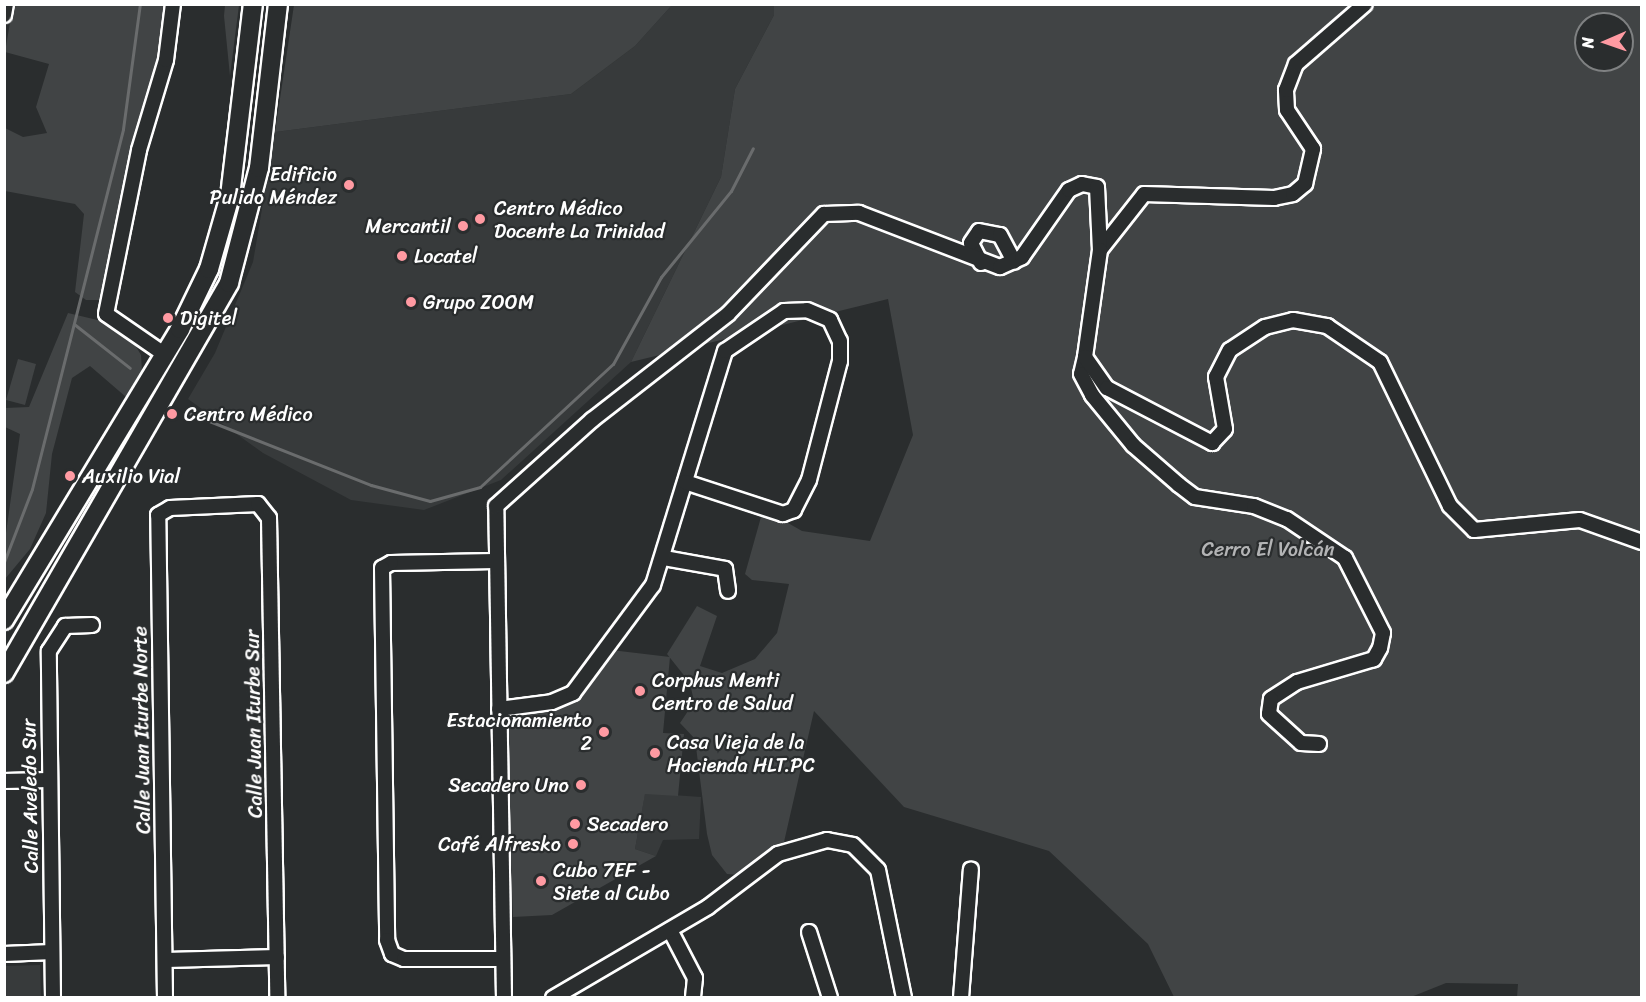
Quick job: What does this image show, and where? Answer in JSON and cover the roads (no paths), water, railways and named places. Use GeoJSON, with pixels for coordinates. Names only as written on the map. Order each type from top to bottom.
{"type":"FeatureCollection","features":[{"type":"Feature","properties":{"kind":"main road"},"geometry":{"type":"LineString","coordinates":[[4,620],[165,353],[209,269],[230,196],[253,4]]}},
{"type":"Feature","properties":{"kind":"main road"},"geometry":{"type":"LineString","coordinates":[[4,673],[229,284],[259,168],[278,4]]}},
{"type":"Feature","properties":{"kind":"street"},"geometry":{"type":"LineString","coordinates":[[4,15],[6,4]]}},
{"type":"Feature","properties":{"kind":"street"},"geometry":{"type":"LineString","coordinates":[[165,353],[106,314],[139,150],[166,60],[172,4]]}},
{"type":"Feature","properties":{"kind":"street"},"geometry":{"type":"LineString","coordinates":[[1100,250],[1144,194],[1274,198],[1293,194],[1305,184],[1313,149],[1287,110],[1286,90],[1296,64],[1365,4]]}},
{"type":"Feature","properties":{"kind":"street"},"geometry":{"type":"LineString","coordinates":[[504,998],[493,519],[503,497],[728,314],[824,213],[860,213],[981,262],[1000,267],[1014,261],[1069,190],[1082,183],[1097,187],[1100,250],[1081,374],[1092,395],[1133,445],[1195,497],[1254,506],[1287,519],[1345,558],[1383,633],[1380,648],[1374,659],[1297,682],[1271,699],[1269,714],[1300,743],[1318,744]]}},
{"type":"Feature","properties":{"kind":"street"},"geometry":{"type":"LineString","coordinates":[[981,262],[971,243],[979,231],[1000,235],[1014,261]]}},
{"type":"Feature","properties":{"kind":"street"},"geometry":{"type":"LineString","coordinates":[[499,708],[552,702],[573,693],[643,599],[664,558],[685,482],[725,351],[784,311],[807,310],[830,320],[840,341],[840,361],[808,480],[794,510],[783,514],[685,482]]}},
{"type":"Feature","properties":{"kind":"street"},"geometry":{"type":"LineString","coordinates":[[1085,357],[1107,388],[1212,443],[1225,429],[1216,376],[1230,350],[1265,327],[1293,320],[1327,326],[1380,362],[1450,506],[1474,530],[1580,520],[1641,542]]}},
{"type":"Feature","properties":{"kind":"street","name":"Calle Juan Iturbe Sur"},"geometry":{"type":"LineString","coordinates":[[208,506],[258,504],[269,518],[277,998]]}},
{"type":"Feature","properties":{"kind":"street","name":"Calle Juan Iturbe Norte"},"geometry":{"type":"LineString","coordinates":[[165,998],[158,515],[162,509],[208,506]]}},
{"type":"Feature","properties":{"kind":"street"},"geometry":{"type":"LineString","coordinates":[[664,558],[725,569],[728,591]]}},
{"type":"Feature","properties":{"kind":"street"},"geometry":{"type":"LineString","coordinates":[[495,561],[391,563],[382,568],[387,940],[392,954],[404,959],[503,959]]}},
{"type":"Feature","properties":{"kind":"street","name":"Calle Aveledo Sur"},"geometry":{"type":"LineString","coordinates":[[52,998],[49,651],[65,626],[92,625]]}},
{"type":"Feature","properties":{"kind":"street"},"geometry":{"type":"LineString","coordinates":[[4,780],[49,780]]}},
{"type":"Feature","properties":{"kind":"street"},"geometry":{"type":"LineString","coordinates":[[553,998],[670,930],[793,846],[841,840],[862,851],[885,883],[904,998]]}},
{"type":"Feature","properties":{"kind":"street"},"geometry":{"type":"LineString","coordinates":[[961,998],[971,869]]}},
{"type":"Feature","properties":{"kind":"street"},"geometry":{"type":"LineString","coordinates":[[670,930],[694,978],[693,998]]}},
{"type":"Feature","properties":{"kind":"street"},"geometry":{"type":"LineString","coordinates":[[809,932],[830,998]]}},
{"type":"Feature","properties":{"kind":"street"},"geometry":{"type":"LineString","coordinates":[[4,954],[52,952]]}},
{"type":"Feature","properties":{"kind":"street"},"geometry":{"type":"LineString","coordinates":[[166,960],[277,957]]}},
{"type":"Feature","properties":{"kind":"waterway"},"geometry":{"type":"LineString","coordinates":[[4,562],[32,489],[123,129],[140,4]]}},
{"type":"Feature","properties":{"kind":"waterway"},"geometry":{"type":"LineString","coordinates":[[189,413],[371,485],[430,501],[480,487],[613,364],[661,277],[731,191],[753,148]]}},
{"type":"Feature","properties":{"kind":"waterway"},"geometry":{"type":"LineString","coordinates":[[74,324],[130,368]]}},
{"type":"Feature","properties":{"kind":"place","name":"Edificio Pulido Méndez"},"geometry":{"type":"Point","coordinates":[349,185]}},
{"type":"Feature","properties":{"kind":"place","name":"Centro Médico Docente La Trinidad"},"geometry":{"type":"Point","coordinates":[480,219]}},
{"type":"Feature","properties":{"kind":"place","name":"Mercantil"},"geometry":{"type":"Point","coordinates":[463,226]}},
{"type":"Feature","properties":{"kind":"place","name":"Locatel"},"geometry":{"type":"Point","coordinates":[402,256]}},
{"type":"Feature","properties":{"kind":"place","name":"Grupo ZOOM"},"geometry":{"type":"Point","coordinates":[411,302]}},
{"type":"Feature","properties":{"kind":"place","name":"Digitel"},"geometry":{"type":"Point","coordinates":[168,318]}},
{"type":"Feature","properties":{"kind":"place","name":"Centro Médico"},"geometry":{"type":"Point","coordinates":[172,414]}},
{"type":"Feature","properties":{"kind":"place","name":"Auxilio Vial"},"geometry":{"type":"Point","coordinates":[70,476]}},
{"type":"Feature","properties":{"kind":"place","name":"Corphus Menti Centro de Salud"},"geometry":{"type":"Point","coordinates":[640,691]}},
{"type":"Feature","properties":{"kind":"place","name":"Estacionamiento 2"},"geometry":{"type":"Point","coordinates":[604,732]}},
{"type":"Feature","properties":{"kind":"place","name":"Casa Vieja de la Hacienda HLT.PC"},"geometry":{"type":"Point","coordinates":[655,753]}},
{"type":"Feature","properties":{"kind":"place","name":"Secadero Uno"},"geometry":{"type":"Point","coordinates":[581,785]}},
{"type":"Feature","properties":{"kind":"place","name":"Secadero"},"geometry":{"type":"Point","coordinates":[575,824]}},
{"type":"Feature","properties":{"kind":"place","name":"Café Alfresko"},"geometry":{"type":"Point","coordinates":[573,844]}},
{"type":"Feature","properties":{"kind":"place","name":"Cubo 7EF - Siete al Cubo"},"geometry":{"type":"Point","coordinates":[541,881]}},
{"type":"Feature","properties":{"kind":"park label","name":"Cerro El Volcán"},"geometry":{"type":"Point","coordinates":[1268,549]}}]}
